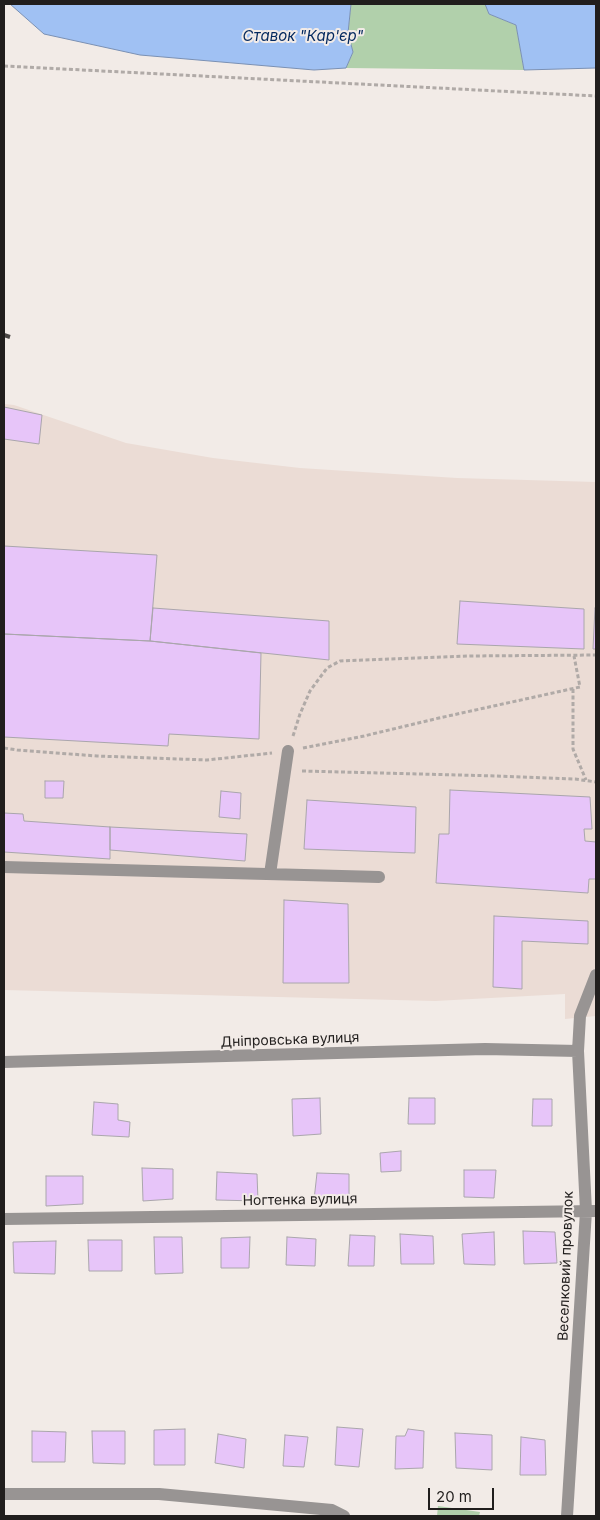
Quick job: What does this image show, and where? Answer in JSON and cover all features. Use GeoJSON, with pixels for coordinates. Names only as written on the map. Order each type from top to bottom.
{"type":"FeatureCollection","features":[{"type":"Feature","properties":{"kind":"street"},"geometry":{"type":"LineString","coordinates":[[270,874],[288,751]]}},
{"type":"Feature","properties":{"kind":"street"},"geometry":{"type":"LineString","coordinates":[[4,867],[379,877]]}},
{"type":"Feature","properties":{"kind":"street","name":"Веселковий провулок"},"geometry":{"type":"LineString","coordinates":[[567,1516],[591,1211],[578,1051],[580,1016],[596,975]]}},
{"type":"Feature","properties":{"kind":"street","name":"Дніпровська вулиця"},"geometry":{"type":"LineString","coordinates":[[4,1062],[485,1049],[578,1051]]}},
{"type":"Feature","properties":{"kind":"street","name":"Ногтенка вулиця"},"geometry":{"type":"LineString","coordinates":[[4,1219],[591,1211]]}},
{"type":"Feature","properties":{"kind":"street"},"geometry":{"type":"LineString","coordinates":[[4,1494],[159,1494],[332,1510],[344,1516]]}},
{"type":"Feature","properties":{"kind":"path"},"geometry":{"type":"LineString","coordinates":[[4,66],[596,96]]}},
{"type":"Feature","properties":{"kind":"path"},"geometry":{"type":"LineString","coordinates":[[288,751],[310,691],[327,668],[340,661],[470,656],[596,655]]}},
{"type":"Feature","properties":{"kind":"path"},"geometry":{"type":"LineString","coordinates":[[4,748],[88,755],[207,760],[288,751],[364,736],[580,687],[574,656]]}},
{"type":"Feature","properties":{"kind":"path"},"geometry":{"type":"LineString","coordinates":[[573,689],[573,749],[587,781]]}},
{"type":"Feature","properties":{"kind":"path"},"geometry":{"type":"LineString","coordinates":[[284,770],[497,776],[575,779],[596,782]]}},
{"type":"Feature","properties":{"kind":"shaded area"},"geometry":{"type":"Polygon","coordinates":[[[4,404],[14,405],[126,443],[213,458],[300,468],[457,478],[596,482],[596,1016],[565,1019],[565,994],[435,1001],[4,990],[4,404]]]}},
{"type":"Feature","properties":{"kind":"green space"},"geometry":{"type":"Polygon","coordinates":[[[351,4],[485,4],[489,14],[516,25],[524,70],[346,68],[353,52],[348,33],[351,4]]]}},
{"type":"Feature","properties":{"kind":"green space"},"geometry":{"type":"Polygon","coordinates":[[[438,1506],[480,1512],[479,1516],[437,1516],[438,1506]]]}},
{"type":"Feature","properties":{"kind":"water","name":"Ставок \"Кар'єр\""},"geometry":{"type":"Polygon","coordinates":[[[10,4],[351,4],[348,33],[353,52],[346,68],[314,70],[140,55],[44,34],[10,4]]]}},
{"type":"Feature","properties":{"kind":"water"},"geometry":{"type":"Polygon","coordinates":[[[485,4],[596,4],[596,68],[524,70],[516,25],[489,14],[485,4]]]}},
{"type":"Feature","properties":{"kind":"building"},"geometry":{"type":"Polygon","coordinates":[[[4,407],[42,415],[39,444],[4,439],[4,407]]]}},
{"type":"Feature","properties":{"kind":"building"},"geometry":{"type":"Polygon","coordinates":[[[4,546],[157,555],[150,641],[4,634],[4,546]]]}},
{"type":"Feature","properties":{"kind":"building"},"geometry":{"type":"Polygon","coordinates":[[[460,601],[584,609],[584,649],[457,644],[460,601]]]}},
{"type":"Feature","properties":{"kind":"building"},"geometry":{"type":"Polygon","coordinates":[[[153,608],[329,621],[329,660],[150,641],[153,608]]]}},
{"type":"Feature","properties":{"kind":"building"},"geometry":{"type":"Polygon","coordinates":[[[595,608],[596,649],[593,649],[595,608]]]}},
{"type":"Feature","properties":{"kind":"building"},"geometry":{"type":"Polygon","coordinates":[[[4,634],[150,641],[261,653],[259,739],[169,734],[168,746],[4,737],[4,634]]]}},
{"type":"Feature","properties":{"kind":"building"},"geometry":{"type":"Polygon","coordinates":[[[45,781],[64,781],[63,798],[45,798],[45,781]]]}},
{"type":"Feature","properties":{"kind":"building"},"geometry":{"type":"Polygon","coordinates":[[[450,790],[590,797],[592,829],[584,829],[585,841],[596,842],[596,879],[589,879],[588,893],[436,883],[439,834],[449,834],[450,790]]]}},
{"type":"Feature","properties":{"kind":"building"},"geometry":{"type":"Polygon","coordinates":[[[221,791],[241,793],[240,819],[219,817],[221,791]]]}},
{"type":"Feature","properties":{"kind":"building"},"geometry":{"type":"Polygon","coordinates":[[[307,800],[416,807],[415,853],[304,849],[307,800]]]}},
{"type":"Feature","properties":{"kind":"building"},"geometry":{"type":"Polygon","coordinates":[[[4,813],[23,814],[24,821],[110,827],[110,859],[4,852],[4,813]]]}},
{"type":"Feature","properties":{"kind":"building"},"geometry":{"type":"Polygon","coordinates":[[[110,827],[247,834],[245,861],[110,850],[110,827]]]}},
{"type":"Feature","properties":{"kind":"building"},"geometry":{"type":"Polygon","coordinates":[[[284,900],[348,904],[349,983],[283,983],[284,900]]]}},
{"type":"Feature","properties":{"kind":"building"},"geometry":{"type":"Polygon","coordinates":[[[494,916],[588,921],[588,944],[522,941],[522,989],[493,987],[494,916]]]}},
{"type":"Feature","properties":{"kind":"building"},"geometry":{"type":"Polygon","coordinates":[[[320,1098],[321,1134],[293,1136],[292,1099],[320,1098]]]}},
{"type":"Feature","properties":{"kind":"building"},"geometry":{"type":"Polygon","coordinates":[[[409,1098],[435,1098],[435,1124],[408,1124],[409,1098]]]}},
{"type":"Feature","properties":{"kind":"building"},"geometry":{"type":"Polygon","coordinates":[[[533,1099],[552,1099],[552,1126],[532,1126],[533,1099]]]}},
{"type":"Feature","properties":{"kind":"building"},"geometry":{"type":"Polygon","coordinates":[[[94,1102],[118,1104],[118,1120],[130,1122],[129,1137],[92,1135],[94,1102]]]}},
{"type":"Feature","properties":{"kind":"building"},"geometry":{"type":"Polygon","coordinates":[[[401,1151],[401,1171],[381,1172],[380,1153],[401,1151]]]}},
{"type":"Feature","properties":{"kind":"building"},"geometry":{"type":"Polygon","coordinates":[[[142,1168],[173,1169],[173,1199],[143,1201],[142,1168]]]}},
{"type":"Feature","properties":{"kind":"building"},"geometry":{"type":"Polygon","coordinates":[[[464,1170],[496,1170],[494,1198],[464,1197],[464,1170]]]}},
{"type":"Feature","properties":{"kind":"building"},"geometry":{"type":"Polygon","coordinates":[[[217,1172],[257,1174],[258,1201],[216,1200],[217,1172]]]}},
{"type":"Feature","properties":{"kind":"building"},"geometry":{"type":"Polygon","coordinates":[[[317,1173],[349,1174],[349,1201],[314,1200],[317,1173]]]}},
{"type":"Feature","properties":{"kind":"building"},"geometry":{"type":"Polygon","coordinates":[[[46,1176],[83,1176],[83,1204],[46,1206],[46,1176]]]}},
{"type":"Feature","properties":{"kind":"building"},"geometry":{"type":"Polygon","coordinates":[[[523,1231],[555,1232],[557,1263],[524,1264],[523,1231]]]}},
{"type":"Feature","properties":{"kind":"building"},"geometry":{"type":"Polygon","coordinates":[[[494,1232],[495,1265],[464,1264],[462,1234],[494,1232]]]}},
{"type":"Feature","properties":{"kind":"building"},"geometry":{"type":"Polygon","coordinates":[[[400,1234],[433,1236],[434,1264],[401,1264],[400,1234]]]}},
{"type":"Feature","properties":{"kind":"building"},"geometry":{"type":"Polygon","coordinates":[[[350,1235],[375,1236],[374,1266],[348,1266],[350,1235]]]}},
{"type":"Feature","properties":{"kind":"building"},"geometry":{"type":"Polygon","coordinates":[[[154,1237],[182,1237],[183,1273],[155,1274],[154,1237]]]}},
{"type":"Feature","properties":{"kind":"building"},"geometry":{"type":"Polygon","coordinates":[[[250,1237],[249,1268],[221,1268],[221,1238],[250,1237]]]}},
{"type":"Feature","properties":{"kind":"building"},"geometry":{"type":"Polygon","coordinates":[[[287,1237],[316,1239],[315,1266],[286,1265],[287,1237]]]}},
{"type":"Feature","properties":{"kind":"building"},"geometry":{"type":"Polygon","coordinates":[[[88,1240],[122,1240],[122,1271],[89,1271],[88,1240]]]}},
{"type":"Feature","properties":{"kind":"building"},"geometry":{"type":"Polygon","coordinates":[[[56,1241],[55,1274],[14,1273],[13,1242],[56,1241]]]}},
{"type":"Feature","properties":{"kind":"building"},"geometry":{"type":"Polygon","coordinates":[[[337,1427],[363,1429],[359,1467],[335,1465],[337,1427]]]}},
{"type":"Feature","properties":{"kind":"building"},"geometry":{"type":"Polygon","coordinates":[[[185,1429],[185,1465],[154,1465],[154,1430],[185,1429]]]}},
{"type":"Feature","properties":{"kind":"building"},"geometry":{"type":"Polygon","coordinates":[[[408,1429],[424,1431],[423,1468],[395,1469],[396,1436],[405,1436],[408,1429]]]}},
{"type":"Feature","properties":{"kind":"building"},"geometry":{"type":"Polygon","coordinates":[[[32,1431],[66,1432],[65,1462],[32,1462],[32,1431]]]}},
{"type":"Feature","properties":{"kind":"building"},"geometry":{"type":"Polygon","coordinates":[[[92,1431],[125,1431],[125,1464],[93,1463],[92,1431]]]}},
{"type":"Feature","properties":{"kind":"building"},"geometry":{"type":"Polygon","coordinates":[[[455,1433],[492,1435],[492,1470],[456,1468],[455,1433]]]}},
{"type":"Feature","properties":{"kind":"building"},"geometry":{"type":"Polygon","coordinates":[[[218,1434],[246,1439],[244,1468],[215,1463],[218,1434]]]}},
{"type":"Feature","properties":{"kind":"building"},"geometry":{"type":"Polygon","coordinates":[[[285,1435],[308,1437],[304,1467],[283,1466],[285,1435]]]}},
{"type":"Feature","properties":{"kind":"building"},"geometry":{"type":"Polygon","coordinates":[[[521,1437],[545,1440],[546,1475],[520,1475],[521,1437]]]}},
{"type":"Feature","properties":{"kind":"railway"},"geometry":{"type":"LineString","coordinates":[[4,335],[10,337]]}}]}
